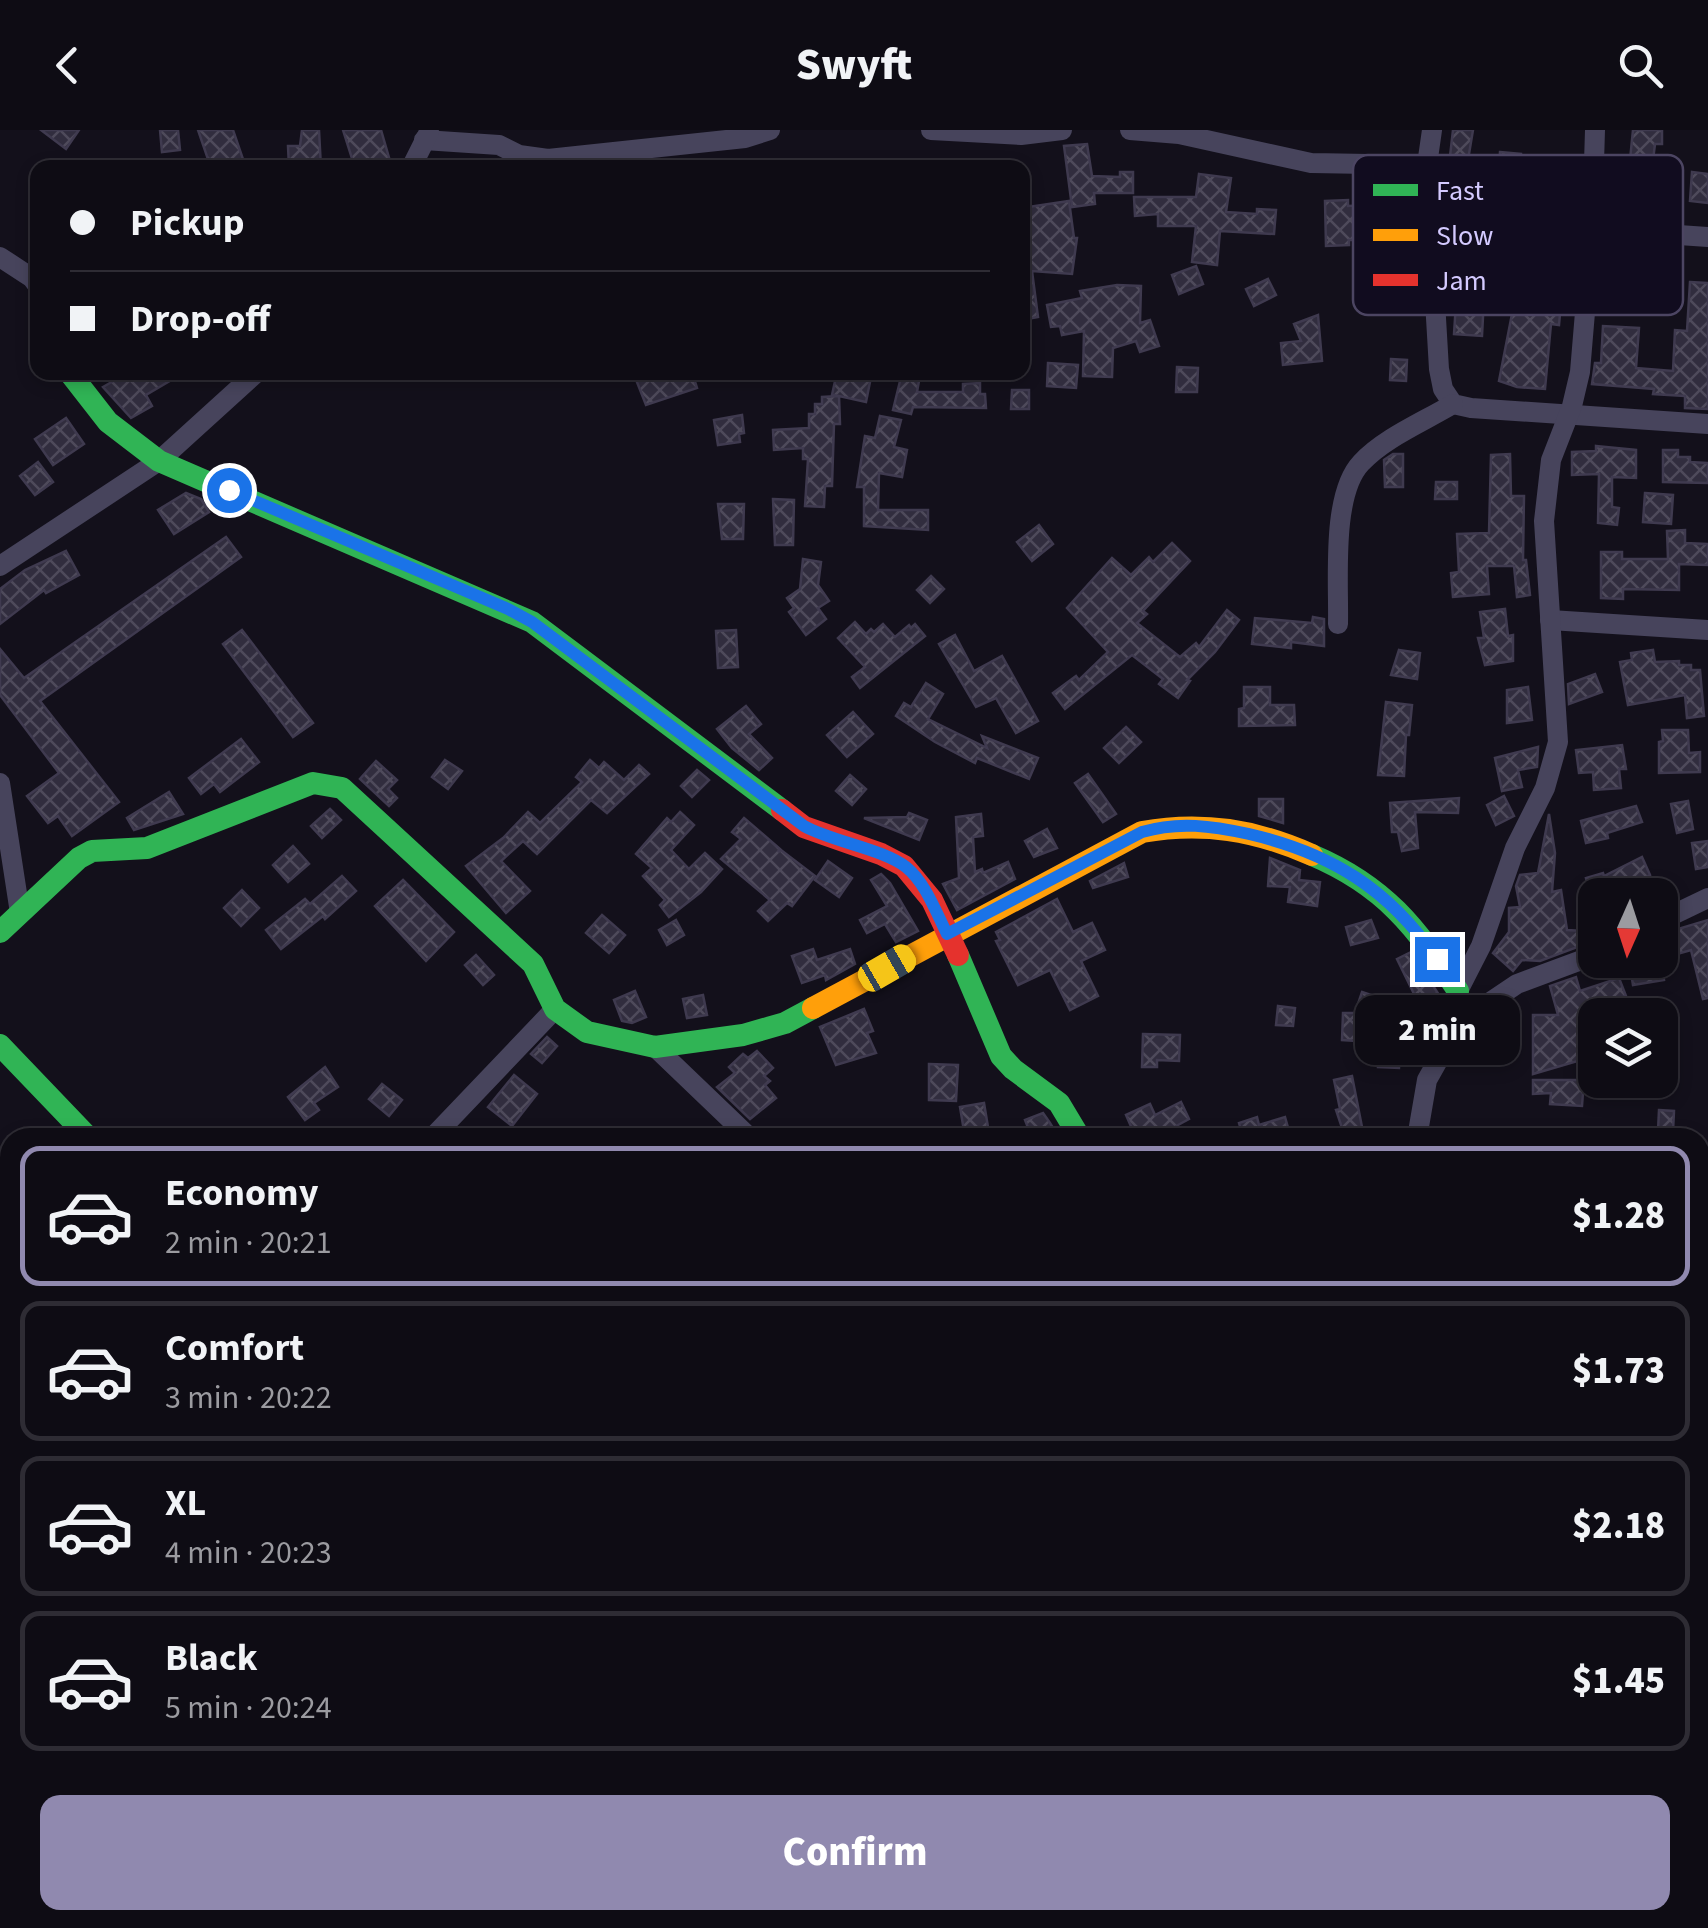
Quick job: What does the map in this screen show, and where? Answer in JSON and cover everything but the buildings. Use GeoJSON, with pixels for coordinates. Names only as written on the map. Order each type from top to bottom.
{"type":"FeatureCollection","features":[{"type":"Feature","properties":{"kind":"main road"},"geometry":{"type":"LineString","coordinates":[[75,380],[108,426],[159,461],[532,622],[804,826],[908,868],[947,934],[1002,1057],[1021,1077],[1054,1098],[1074,1128]]}},
{"type":"Feature","properties":{"kind":"main road"},"geometry":{"type":"LineString","coordinates":[[0,932],[79,858],[92,852],[147,848],[313,784],[327,783],[342,788],[533,964],[555,1008],[587,1032],[655,1047],[744,1035],[784,1023],[1142,832],[1166,825],[1192,824],[1280,841],[1343,868],[1371,886],[1415,927],[1458,992]]}},
{"type":"Feature","properties":{"kind":"main road"},"geometry":{"type":"LineString","coordinates":[[0,1045],[79,1128]]}},
{"type":"Feature","properties":{"kind":"street"},"geometry":{"type":"LineString","coordinates":[[416,160],[427,135],[497,137],[519,155],[548,159],[745,138],[770,130]]}},
{"type":"Feature","properties":{"kind":"street"},"geometry":{"type":"LineString","coordinates":[[931,130],[1021,135],[1062,130]]}},
{"type":"Feature","properties":{"kind":"street"},"geometry":{"type":"LineString","coordinates":[[1130,130],[1178,134],[1311,163],[1353,164]]}},
{"type":"Feature","properties":{"kind":"street"},"geometry":{"type":"LineString","coordinates":[[1428,155],[1432,130]]}},
{"type":"Feature","properties":{"kind":"street"},"geometry":{"type":"LineString","coordinates":[[1594,155],[1595,130]]}},
{"type":"Feature","properties":{"kind":"street"},"geometry":{"type":"LineString","coordinates":[[1683,236],[1708,238]]}},
{"type":"Feature","properties":{"kind":"street"},"geometry":{"type":"LineString","coordinates":[[0,257],[30,277]]}},
{"type":"Feature","properties":{"kind":"street"},"geometry":{"type":"LineString","coordinates":[[1436,315],[1439,369],[1443,389],[1453,404]]}},
{"type":"Feature","properties":{"kind":"street"},"geometry":{"type":"LineString","coordinates":[[1459,1023],[1458,992],[1481,946],[1515,848],[1554,762],[1559,715],[1544,550],[1546,497],[1550,460],[1569,414],[1580,372],[1585,315]]}},
{"type":"Feature","properties":{"kind":"street"},"geometry":{"type":"LineString","coordinates":[[0,566],[159,461],[248,380]]}},
{"type":"Feature","properties":{"kind":"street"},"geometry":{"type":"LineString","coordinates":[[1338,624],[1342,516],[1352,474],[1384,445],[1453,404],[1708,424]]}},
{"type":"Feature","properties":{"kind":"street"},"geometry":{"type":"LineString","coordinates":[[1550,620],[1708,630]]}},
{"type":"Feature","properties":{"kind":"street"},"geometry":{"type":"LineString","coordinates":[[0,783],[20,914]]}},
{"type":"Feature","properties":{"kind":"street"},"geometry":{"type":"LineString","coordinates":[[1678,912],[1708,898]]}},
{"type":"Feature","properties":{"kind":"street"},"geometry":{"type":"LineString","coordinates":[[1419,1128],[1427,1080],[1459,1023],[1516,984],[1578,961]]}},
{"type":"Feature","properties":{"kind":"street"},"geometry":{"type":"LineString","coordinates":[[441,1128],[555,1008]]}},
{"type":"Feature","properties":{"kind":"street"},"geometry":{"type":"LineString","coordinates":[[655,1047],[740,1128]]}},
{"type":"Feature","properties":{"kind":"traffic: fast"},"geometry":{"type":"LineString","coordinates":[[75,380],[108,422],[159,461],[532,622],[782,810]]}},
{"type":"Feature","properties":{"kind":"traffic: fast"},"geometry":{"type":"LineString","coordinates":[[0,932],[79,858],[92,851],[147,848],[313,783],[342,788],[533,964],[555,1009],[587,1032],[655,1047],[743,1035],[785,1023],[813,1008]]}},
{"type":"Feature","properties":{"kind":"traffic: fast"},"geometry":{"type":"LineString","coordinates":[[1312,855],[1360,880],[1397,911],[1458,991]]}},
{"type":"Feature","properties":{"kind":"traffic: fast"},"geometry":{"type":"LineString","coordinates":[[958,955],[1001,1056],[1059,1103],[1074,1128]]}},
{"type":"Feature","properties":{"kind":"traffic: fast"},"geometry":{"type":"LineString","coordinates":[[0,1045],[79,1128]]}},
{"type":"Feature","properties":{"kind":"traffic: slow"},"geometry":{"type":"LineString","coordinates":[[813,1008],[1142,832],[1186,827],[1228,830],[1270,839],[1312,855]]}},
{"type":"Feature","properties":{"kind":"traffic: jam"},"geometry":{"type":"LineString","coordinates":[[782,810],[804,827],[904,866],[932,900],[958,955]]}},
{"type":"Feature","properties":{"kind":"route"},"geometry":{"type":"LineString","coordinates":[[229,490],[532,622],[804,826],[908,868],[947,934],[1142,832],[1166,825],[1192,824],[1280,841],[1343,868],[1371,886],[1415,927],[1437,959]]}}]}
